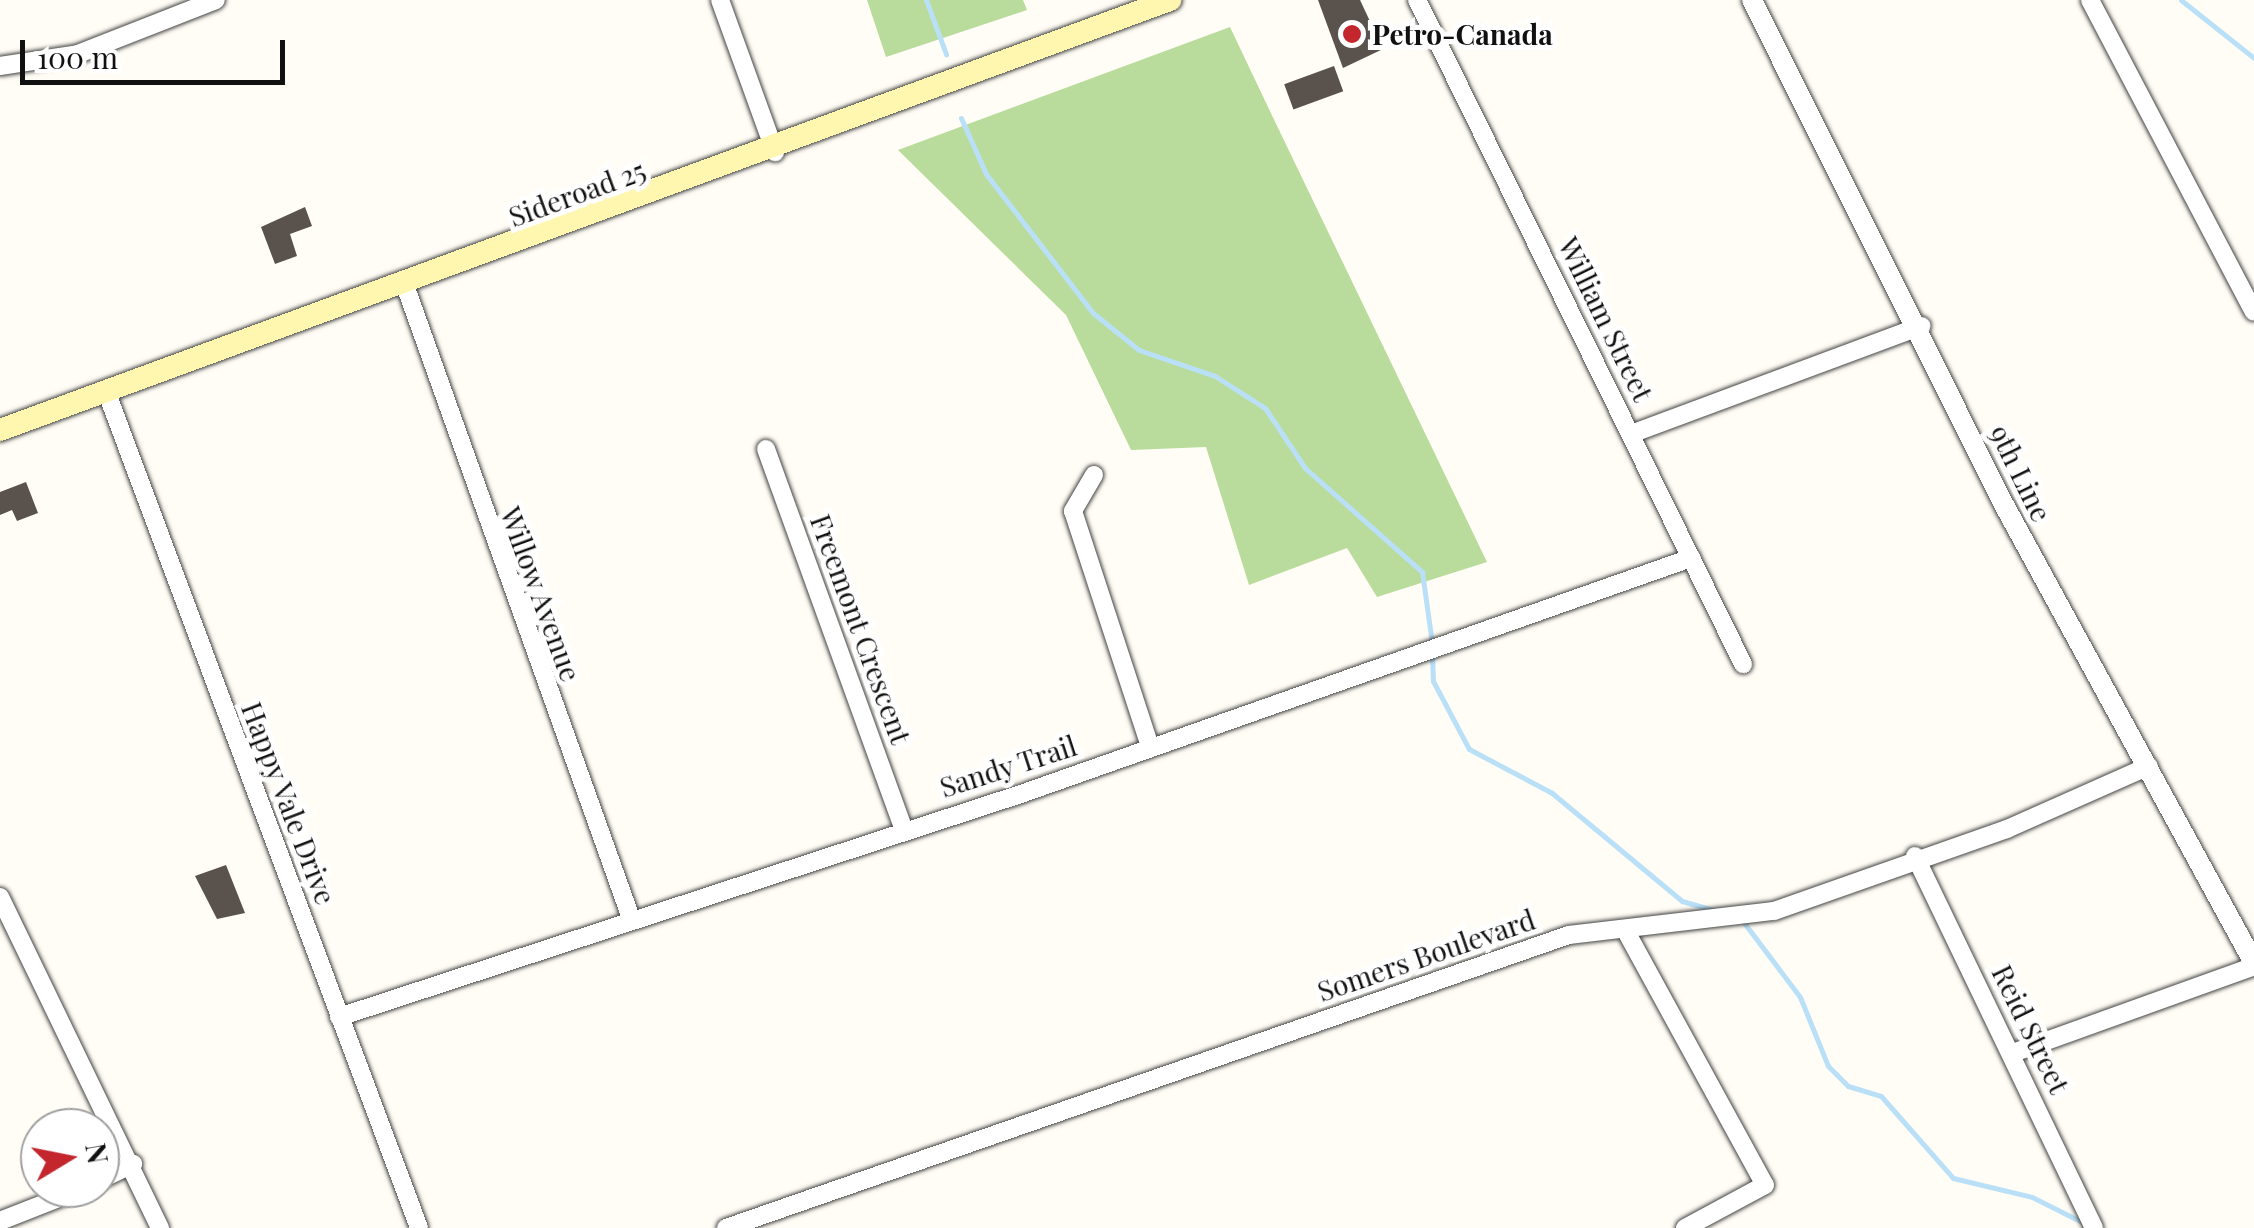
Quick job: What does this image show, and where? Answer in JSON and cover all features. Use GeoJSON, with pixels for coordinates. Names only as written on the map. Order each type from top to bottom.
{"type":"FeatureCollection","features":[{"type":"Feature","properties":{"kind":"main road","name":"Sideroad 25"},"geometry":{"type":"LineString","coordinates":[[0,430],[108,396],[406,288],[1170,0]]}},
{"type":"Feature","properties":{"kind":"street"},"geometry":{"type":"LineString","coordinates":[[0,66],[78,54],[216,0]]}},
{"type":"Feature","properties":{"kind":"street"},"geometry":{"type":"LineString","coordinates":[[720,0],[775,152]]}},
{"type":"Feature","properties":{"kind":"street","name":"William Street"},"geometry":{"type":"LineString","coordinates":[[1417,0],[1743,664]]}},
{"type":"Feature","properties":{"kind":"street","name":"9th Line"},"geometry":{"type":"LineString","coordinates":[[1752,0],[1922,326],[2003,503],[2254,965]]}},
{"type":"Feature","properties":{"kind":"street"},"geometry":{"type":"LineString","coordinates":[[2090,0],[2254,312]]}},
{"type":"Feature","properties":{"kind":"street","name":"Willow Avenue"},"geometry":{"type":"LineString","coordinates":[[406,288],[632,918]]}},
{"type":"Feature","properties":{"kind":"street"},"geometry":{"type":"LineString","coordinates":[[1632,434],[1922,326]]}},
{"type":"Feature","properties":{"kind":"street","name":"Happy Vale Drive"},"geometry":{"type":"LineString","coordinates":[[108,396],[419,1228]]}},
{"type":"Feature","properties":{"kind":"street","name":"Freemont Crescent"},"geometry":{"type":"LineString","coordinates":[[766,449],[904,828]]}},
{"type":"Feature","properties":{"kind":"street"},"geometry":{"type":"LineString","coordinates":[[1094,476],[1073,511],[1150,746]]}},
{"type":"Feature","properties":{"kind":"street","name":"Sandy Trail"},"geometry":{"type":"LineString","coordinates":[[339,1017],[1150,746],[1691,558]]}},
{"type":"Feature","properties":{"kind":"street","name":"Somers Boulevard"},"geometry":{"type":"LineString","coordinates":[[726,1228],[1442,974],[1569,935],[1628,935],[1774,911],[1915,856],[2006,828],[2149,766]]}},
{"type":"Feature","properties":{"kind":"street","name":"Reid Street"},"geometry":{"type":"LineString","coordinates":[[1915,856],[2094,1228]]}},
{"type":"Feature","properties":{"kind":"street"},"geometry":{"type":"LineString","coordinates":[[0,897],[133,1164],[160,1228]]}},
{"type":"Feature","properties":{"kind":"street"},"geometry":{"type":"LineString","coordinates":[[1628,935],[1765,1185],[1685,1228]]}},
{"type":"Feature","properties":{"kind":"street"},"geometry":{"type":"LineString","coordinates":[[2013,1053],[2254,965]]}},
{"type":"Feature","properties":{"kind":"street"},"geometry":{"type":"LineString","coordinates":[[120,1170],[133,1164]]}},
{"type":"Feature","properties":{"kind":"street"},"geometry":{"type":"LineString","coordinates":[[0,1221],[33,1208]]}},
{"type":"Feature","properties":{"kind":"green space"},"geometry":{"type":"Polygon","coordinates":[[[867,0],[1023,0],[1027,10],[886,57],[867,0]]]}},
{"type":"Feature","properties":{"kind":"green space"},"geometry":{"type":"Polygon","coordinates":[[[1230,27],[1487,562],[1377,597],[1347,548],[1249,585],[1206,447],[1131,450],[1066,315],[898,150],[1230,27]]]}},
{"type":"Feature","properties":{"kind":"building","name":"Petro-Canada"},"geometry":{"type":"Polygon","coordinates":[[[1318,0],[1360,0],[1383,49],[1343,68],[1318,0]]]}},
{"type":"Feature","properties":{"kind":"building"},"geometry":{"type":"Polygon","coordinates":[[[1334,66],[1343,91],[1293,109],[1284,84],[1334,66]]]}},
{"type":"Feature","properties":{"kind":"building"},"geometry":{"type":"Polygon","coordinates":[[[305,207],[312,226],[290,234],[297,256],[275,264],[261,227],[305,207]]]}},
{"type":"Feature","properties":{"kind":"building"},"geometry":{"type":"Polygon","coordinates":[[[26,482],[38,513],[17,521],[12,510],[0,515],[0,492],[26,482]]]}},
{"type":"Feature","properties":{"kind":"building"},"geometry":{"type":"Polygon","coordinates":[[[226,865],[245,913],[217,919],[195,876],[226,865]]]}},
{"type":"Feature","properties":{"kind":"waterway"},"geometry":{"type":"LineString","coordinates":[[926,0],[946,54]]}},
{"type":"Feature","properties":{"kind":"waterway"},"geometry":{"type":"LineString","coordinates":[[2181,0],[2254,58]]}},
{"type":"Feature","properties":{"kind":"waterway"},"geometry":{"type":"LineString","coordinates":[[961,118],[986,174],[1093,313],[1139,350],[1215,376],[1265,408],[1305,468],[1422,572],[1432,643]]}},
{"type":"Feature","properties":{"kind":"waterway"},"geometry":{"type":"LineString","coordinates":[[1432,654],[1433,681],[1469,749],[1552,793],[1682,901],[1718,911]]}},
{"type":"Feature","properties":{"kind":"waterway"},"geometry":{"type":"LineString","coordinates":[[1742,920],[1800,997],[1828,1066],[1848,1086],[1881,1096],[1953,1178],[2032,1197],[2084,1223]]}},
{"type":"Feature","properties":{"kind":"place","name":"Petro-Canada"},"geometry":{"type":"Point","coordinates":[1352,34]}}]}
